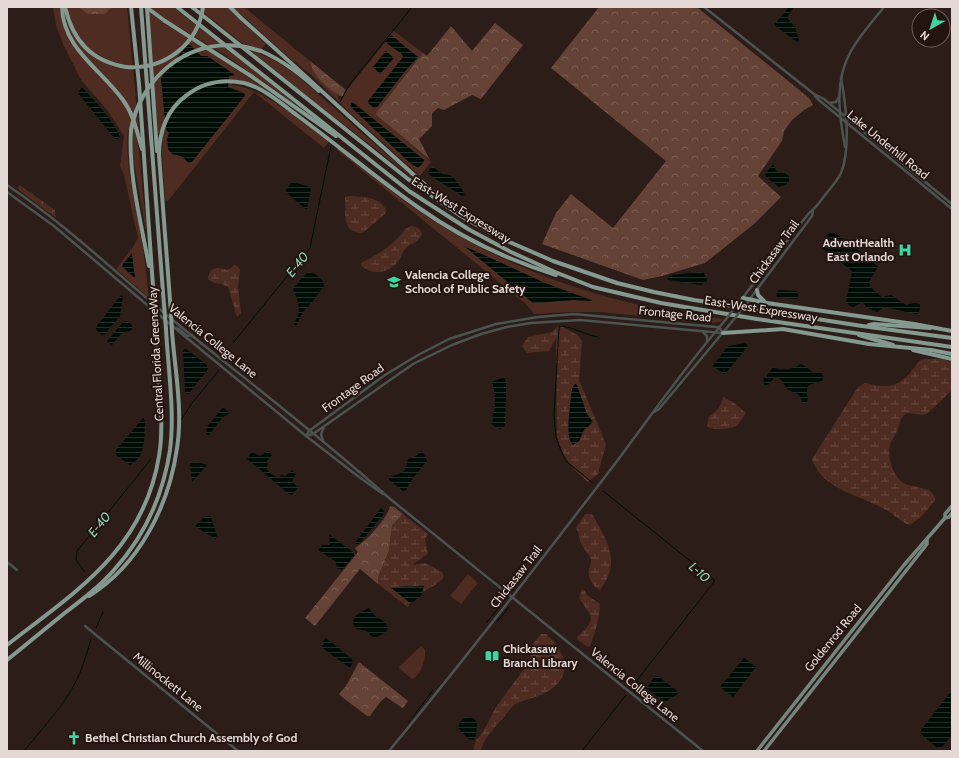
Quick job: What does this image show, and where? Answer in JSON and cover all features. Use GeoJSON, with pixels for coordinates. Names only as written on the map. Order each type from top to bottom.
{"type":"FeatureCollection","features":[{"type":"Feature","properties":{"kind":"highway"},"geometry":{"type":"LineString","coordinates":[[62,7],[68,33],[76,48],[87,62],[112,86],[124,102],[135,124],[144,155]]}},
{"type":"Feature","properties":{"kind":"highway"},"geometry":{"type":"LineString","coordinates":[[65,7],[75,34],[85,48],[100,59],[114,65],[139,68],[151,66],[178,52],[195,32],[201,19],[203,7]]}},
{"type":"Feature","properties":{"kind":"highway","name":"Central Florida GreeneWay"},"geometry":{"type":"LineString","coordinates":[[7,645],[101,570],[128,535],[147,501],[159,457],[161,412],[144,155],[131,7]]}},
{"type":"Feature","properties":{"kind":"highway","name":"Central Florida GreeneWay"},"geometry":{"type":"LineString","coordinates":[[7,660],[80,602],[114,570],[138,539],[156,504],[170,450],[171,408],[166,329],[141,7]]}},
{"type":"Feature","properties":{"kind":"highway"},"geometry":{"type":"LineString","coordinates":[[146,7],[251,76],[370,160]]}},
{"type":"Feature","properties":{"kind":"highway"},"geometry":{"type":"LineString","coordinates":[[146,7],[156,145],[160,175]]}},
{"type":"Feature","properties":{"kind":"highway","name":"East-West Expressway"},"geometry":{"type":"LineString","coordinates":[[177,7],[409,191],[468,229],[511,252],[555,272],[593,287],[661,303],[764,320],[952,347]]}},
{"type":"Feature","properties":{"kind":"highway","name":"East-West Expressway"},"geometry":{"type":"LineString","coordinates":[[192,7],[408,179],[461,216],[498,236],[553,261],[617,283],[694,300],[862,326],[952,338]]}},
{"type":"Feature","properties":{"kind":"highway"},"geometry":{"type":"LineString","coordinates":[[230,8],[401,164],[461,216]]}},
{"type":"Feature","properties":{"kind":"highway"},"geometry":{"type":"LineString","coordinates":[[153,287],[131,166],[130,146],[131,130],[135,110],[146,90],[162,71],[182,57],[197,51],[220,46],[240,46],[261,51],[275,57],[292,68],[361,126]]}},
{"type":"Feature","properties":{"kind":"highway"},"geometry":{"type":"LineString","coordinates":[[80,602],[103,587],[123,568],[142,542],[161,508],[172,473],[177,448],[178,406],[174,330],[171,313],[158,155],[161,135],[173,108],[186,96],[200,87],[214,82],[232,82],[260,90],[278,101],[334,142],[419,208],[465,236],[507,257],[540,270],[593,287]]}},
{"type":"Feature","properties":{"kind":"highway"},"geometry":{"type":"LineString","coordinates":[[757,290],[758,295],[766,302]]}},
{"type":"Feature","properties":{"kind":"highway"},"geometry":{"type":"LineString","coordinates":[[741,299],[914,324],[952,331]]}},
{"type":"Feature","properties":{"kind":"highway"},"geometry":{"type":"LineString","coordinates":[[862,326],[874,324],[952,331]]}},
{"type":"Feature","properties":{"kind":"highway"},"geometry":{"type":"LineString","coordinates":[[723,333],[784,329],[869,344],[931,350],[952,354]]}},
{"type":"Feature","properties":{"kind":"highway"},"geometry":{"type":"LineString","coordinates":[[851,332],[886,343],[952,359]]}},
{"type":"Feature","properties":{"kind":"main road","name":"Goldenrod Road"},"geometry":{"type":"LineString","coordinates":[[945,518],[945,514],[952,506]]}},
{"type":"Feature","properties":{"kind":"main road","name":"Goldenrod Road"},"geometry":{"type":"LineString","coordinates":[[757,751],[922,543],[927,540],[945,518],[949,517],[952,513]]}},
{"type":"Feature","properties":{"kind":"main road","name":"Goldenrod Road"},"geometry":{"type":"LineString","coordinates":[[764,751],[927,544],[927,540]]}},
{"type":"Feature","properties":{"kind":"main road"},"geometry":{"type":"LineString","coordinates":[[916,558],[916,554],[922,547],[922,543]]}},
{"type":"Feature","properties":{"kind":"main road"},"geometry":{"type":"LineString","coordinates":[[887,586],[888,593]]}},
{"type":"Feature","properties":{"kind":"main road"},"geometry":{"type":"LineString","coordinates":[[883,592],[883,599]]}},
{"type":"Feature","properties":{"kind":"main road"},"geometry":{"type":"LineString","coordinates":[[845,640],[846,647]]}},
{"type":"Feature","properties":{"kind":"main road"},"geometry":{"type":"LineString","coordinates":[[841,652],[842,644]]}},
{"type":"Feature","properties":{"kind":"main road"},"geometry":{"type":"LineString","coordinates":[[790,709],[790,718]]}},
{"type":"Feature","properties":{"kind":"street","name":"Lake Underhill Road"},"geometry":{"type":"LineString","coordinates":[[704,7],[814,94],[828,102],[952,204]]}},
{"type":"Feature","properties":{"kind":"street","name":"Chickasaw Trail"},"geometry":{"type":"LineString","coordinates":[[845,150],[839,96],[841,78],[846,61],[854,46],[884,7]]}},
{"type":"Feature","properties":{"kind":"street","name":"Chickasaw Trail"},"geometry":{"type":"LineString","coordinates":[[389,751],[512,597],[808,213],[813,210],[839,177],[843,166],[847,141],[841,78]]}},
{"type":"Feature","properties":{"kind":"street","name":"Lake Underhill Road"},"geometry":{"type":"LineString","coordinates":[[814,94],[855,131],[952,209]]}},
{"type":"Feature","properties":{"kind":"street"},"geometry":{"type":"LineString","coordinates":[[828,102],[836,102],[839,96]]}},
{"type":"Feature","properties":{"kind":"street"},"geometry":{"type":"LineString","coordinates":[[847,135],[849,131],[855,131]]}},
{"type":"Feature","properties":{"kind":"street"},"geometry":{"type":"LineString","coordinates":[[910,175],[920,178]]}},
{"type":"Feature","properties":{"kind":"street","name":"Valencia College Lane"},"geometry":{"type":"LineString","coordinates":[[7,185],[86,246],[389,498],[703,751]]}},
{"type":"Feature","properties":{"kind":"street","name":"Valencia College Lane"},"geometry":{"type":"LineString","coordinates":[[7,192],[54,226],[174,330],[306,436],[373,488],[389,498]]}},
{"type":"Feature","properties":{"kind":"street"},"geometry":{"type":"LineString","coordinates":[[936,196],[947,199]]}},
{"type":"Feature","properties":{"kind":"street","name":"Chickasaw Trail"},"geometry":{"type":"LineString","coordinates":[[654,412],[659,409],[749,301],[812,216],[813,210]]}},
{"type":"Feature","properties":{"kind":"street","name":"Frontage Road"},"geometry":{"type":"LineString","coordinates":[[306,436],[309,431],[385,376],[418,355],[449,339],[496,324],[538,317],[574,314],[719,328],[723,333]]}},
{"type":"Feature","properties":{"kind":"street","name":"Frontage Road"},"geometry":{"type":"LineString","coordinates":[[306,436],[313,434],[413,364],[452,345],[481,334],[507,327],[531,322],[580,320],[723,333]]}},
{"type":"Feature","properties":{"kind":"street"},"geometry":{"type":"LineString","coordinates":[[174,330],[179,329],[187,336],[192,335]]}},
{"type":"Feature","properties":{"kind":"street"},"geometry":{"type":"LineString","coordinates":[[701,331],[707,336],[707,343]]}},
{"type":"Feature","properties":{"kind":"street"},"geometry":{"type":"LineString","coordinates":[[323,442],[321,434],[327,424]]}},
{"type":"Feature","properties":{"kind":"street"},"geometry":{"type":"LineString","coordinates":[[7,562],[17,570]]}},
{"type":"Feature","properties":{"kind":"street","name":"Millinockett Lane"},"geometry":{"type":"LineString","coordinates":[[85,626],[238,751]]}},
{"type":"Feature","properties":{"kind":"green space"},"geometry":{"type":"Polygon","coordinates":[[[53,7],[60,7],[64,30],[72,45],[113,88],[132,119],[140,156],[146,232],[133,157],[133,130],[128,130],[127,142],[129,166],[142,243],[149,298],[116,269],[138,238],[124,175],[120,166],[124,136],[108,111],[81,80],[63,44],[56,25],[53,7]],[[132,253],[122,265],[123,268],[135,278],[132,253]]]}},
{"type":"Feature","properties":{"kind":"green space"},"geometry":{"type":"Polygon","coordinates":[[[67,7],[79,7],[87,14],[105,14],[112,7],[127,7],[139,131],[132,113],[75,45],[66,23],[68,23],[83,48],[97,59],[126,69],[126,65],[114,62],[87,46],[80,39],[75,30],[67,7]]]}},
{"type":"Feature","properties":{"kind":"green space"},"geometry":{"type":"Polygon","coordinates":[[[79,7],[112,7],[105,14],[87,14],[79,7]]]}},
{"type":"Feature","properties":{"kind":"green space"},"geometry":{"type":"Polygon","coordinates":[[[148,7],[173,7],[305,111],[228,57],[167,20],[165,24],[211,52],[268,91],[247,83],[232,80],[232,85],[257,92],[270,99],[329,141],[324,148],[254,92],[168,201],[165,200],[162,155],[163,135],[158,133],[148,7]],[[197,53],[161,78],[166,129],[169,133],[167,139],[172,154],[181,156],[189,163],[243,92],[228,87],[229,75],[234,75],[207,56],[201,56],[197,53]]]}},
{"type":"Feature","properties":{"kind":"green space"},"geometry":{"type":"Polygon","coordinates":[[[197,7],[232,7],[230,10],[231,12],[266,44],[261,49],[260,54],[272,59],[293,72],[418,182],[307,96],[197,7]]]}},
{"type":"Feature","properties":{"kind":"green space"},"geometry":{"type":"Polygon","coordinates":[[[233,7],[244,7],[310,61],[317,76],[325,85],[339,95],[338,98],[341,101],[347,90],[394,31],[423,53],[375,114],[431,162],[420,176],[351,114],[310,74],[286,55],[233,7]],[[386,42],[402,54],[403,57],[377,107],[418,57],[386,42]],[[352,102],[350,106],[410,163],[424,160],[354,103],[352,102]]]}},
{"type":"Feature","properties":{"kind":"green space"},"geometry":{"type":"Polygon","coordinates":[[[599,7],[697,7],[809,98],[813,105],[792,120],[784,131],[782,141],[758,176],[781,197],[754,224],[705,263],[643,280],[542,244],[556,213],[571,194],[613,228],[666,161],[551,68],[599,7]]]}},
{"type":"Feature","properties":{"kind":"green space"},"geometry":{"type":"Polygon","coordinates":[[[495,23],[523,45],[481,99],[472,95],[444,110],[438,108],[432,113],[432,126],[419,139],[430,160],[375,114],[423,53],[427,56],[451,26],[472,51],[495,23]]]}},
{"type":"Feature","properties":{"kind":"green space"},"geometry":{"type":"Polygon","coordinates":[[[310,61],[346,90],[342,97],[322,82],[314,72],[310,61]]]}},
{"type":"Feature","properties":{"kind":"green space"},"geometry":{"type":"Polygon","coordinates":[[[338,148],[424,215],[481,248],[529,270],[603,296],[663,310],[723,319],[720,322],[710,323],[600,312],[534,314],[526,304],[337,150],[338,148]],[[466,247],[533,303],[592,300],[545,283],[466,247]]]}},
{"type":"Feature","properties":{"kind":"green space"},"geometry":{"type":"Polygon","coordinates":[[[18,186],[21,186],[55,210],[56,218],[19,190],[18,186]]]}},
{"type":"Feature","properties":{"kind":"green space"},"geometry":{"type":"Polygon","coordinates":[[[345,197],[365,197],[380,202],[386,210],[385,214],[362,233],[350,229],[346,220],[345,197]]]}},
{"type":"Feature","properties":{"kind":"green space"},"geometry":{"type":"Polygon","coordinates":[[[411,226],[420,229],[422,234],[418,240],[406,248],[400,259],[391,268],[381,272],[376,272],[366,269],[361,265],[361,263],[389,246],[411,226]]]}},
{"type":"Feature","properties":{"kind":"green space"},"geometry":{"type":"Polygon","coordinates":[[[234,265],[240,269],[238,287],[241,313],[237,317],[228,287],[222,284],[214,283],[208,279],[209,273],[213,269],[221,268],[228,270],[234,265]]]}},
{"type":"Feature","properties":{"kind":"green space"},"geometry":{"type":"Polygon","coordinates":[[[559,325],[579,336],[582,342],[579,380],[606,444],[598,474],[588,482],[569,462],[559,444],[557,437],[556,338],[549,351],[527,353],[522,346],[528,337],[552,332],[559,325]]]}},
{"type":"Feature","properties":{"kind":"green space"},"geometry":{"type":"Polygon","coordinates":[[[924,359],[942,359],[952,362],[952,390],[928,413],[923,415],[907,413],[902,419],[891,442],[889,453],[891,464],[898,479],[906,484],[927,490],[934,495],[935,500],[927,511],[909,525],[886,510],[833,485],[824,478],[812,459],[858,387],[865,383],[880,386],[897,384],[908,376],[919,362],[924,359]]]}},
{"type":"Feature","properties":{"kind":"green space"},"geometry":{"type":"Polygon","coordinates":[[[723,397],[733,402],[746,413],[737,426],[722,429],[707,427],[709,416],[718,408],[723,397]]]}},
{"type":"Feature","properties":{"kind":"green space"},"geometry":{"type":"Polygon","coordinates":[[[390,506],[394,507],[403,514],[392,526],[389,551],[379,575],[378,584],[360,569],[315,626],[305,618],[358,552],[355,548],[381,523],[390,506]]]}},
{"type":"Feature","properties":{"kind":"green space"},"geometry":{"type":"Polygon","coordinates":[[[403,514],[428,534],[425,539],[428,554],[412,565],[425,563],[442,572],[444,576],[437,584],[416,597],[408,607],[378,584],[379,575],[389,551],[392,526],[403,514]]]}},
{"type":"Feature","properties":{"kind":"green space"},"geometry":{"type":"Polygon","coordinates":[[[585,514],[592,514],[603,533],[610,551],[610,570],[607,580],[600,590],[595,587],[591,581],[589,569],[591,560],[582,545],[576,528],[585,514]]]}},
{"type":"Feature","properties":{"kind":"green space"},"geometry":{"type":"Polygon","coordinates":[[[468,574],[478,583],[461,604],[450,596],[468,574]]]}},
{"type":"Feature","properties":{"kind":"green space"},"geometry":{"type":"Polygon","coordinates":[[[582,589],[587,595],[600,604],[597,625],[590,646],[588,647],[578,640],[577,637],[588,626],[591,619],[579,598],[582,589]]]}},
{"type":"Feature","properties":{"kind":"green space"},"geometry":{"type":"Polygon","coordinates":[[[541,634],[546,634],[553,641],[563,658],[563,674],[560,681],[553,688],[543,694],[514,705],[484,741],[480,751],[473,751],[476,740],[483,732],[496,707],[527,665],[531,656],[532,645],[541,634]]]}},
{"type":"Feature","properties":{"kind":"green space"},"geometry":{"type":"Polygon","coordinates":[[[421,646],[425,650],[424,662],[418,674],[412,679],[399,667],[421,646]]]}},
{"type":"Feature","properties":{"kind":"green space"},"geometry":{"type":"Polygon","coordinates":[[[359,662],[408,701],[403,708],[386,697],[381,701],[370,716],[367,716],[339,694],[346,686],[359,662]]]}},
{"type":"Feature","properties":{"kind":"shaded area"},"geometry":{"type":"Polygon","coordinates":[[[789,7],[794,7],[788,16],[788,19],[795,27],[799,40],[797,42],[774,25],[789,7]]]}},
{"type":"Feature","properties":{"kind":"shaded area"},"geometry":{"type":"Polygon","coordinates":[[[391,35],[418,57],[377,107],[374,108],[368,103],[368,101],[403,57],[402,54],[385,42],[391,35]]]}},
{"type":"Feature","properties":{"kind":"shaded area"},"geometry":{"type":"Polygon","coordinates":[[[187,45],[192,46],[201,56],[207,56],[235,75],[229,76],[228,87],[245,94],[191,163],[181,156],[172,154],[168,149],[167,139],[169,133],[166,129],[161,78],[187,45]]]}},
{"type":"Feature","properties":{"kind":"shaded area"},"geometry":{"type":"Polygon","coordinates":[[[386,51],[394,58],[380,74],[373,67],[386,51]]]}},
{"type":"Feature","properties":{"kind":"shaded area"},"geometry":{"type":"Polygon","coordinates":[[[81,88],[83,88],[99,105],[109,118],[120,137],[118,139],[115,139],[78,93],[81,88]]]}},
{"type":"Feature","properties":{"kind":"shaded area"},"geometry":{"type":"Polygon","coordinates":[[[352,102],[423,159],[423,163],[418,168],[410,163],[350,106],[352,102]]]}},
{"type":"Feature","properties":{"kind":"shaded area"},"geometry":{"type":"Polygon","coordinates":[[[773,164],[776,171],[780,173],[783,172],[789,176],[789,181],[787,184],[779,187],[765,176],[773,164]]]}},
{"type":"Feature","properties":{"kind":"shaded area"},"geometry":{"type":"Polygon","coordinates":[[[431,167],[442,174],[453,177],[465,195],[462,196],[431,176],[429,174],[429,170],[431,167]]]}},
{"type":"Feature","properties":{"kind":"shaded area"},"geometry":{"type":"Polygon","coordinates":[[[292,182],[311,187],[307,209],[286,192],[292,182]]]}},
{"type":"Feature","properties":{"kind":"shaded area"},"geometry":{"type":"Polygon","coordinates":[[[830,232],[847,241],[878,267],[869,282],[870,287],[882,297],[891,295],[906,305],[914,303],[920,304],[919,313],[916,314],[884,307],[877,312],[867,308],[863,302],[853,307],[850,306],[846,302],[852,271],[823,249],[822,243],[830,232]]]}},
{"type":"Feature","properties":{"kind":"shaded area"},"geometry":{"type":"Polygon","coordinates":[[[464,246],[545,283],[593,301],[573,300],[533,303],[464,246]]]}},
{"type":"Feature","properties":{"kind":"shaded area"},"geometry":{"type":"Polygon","coordinates":[[[132,253],[132,255],[135,278],[122,266],[132,253]]]}},
{"type":"Feature","properties":{"kind":"shaded area"},"geometry":{"type":"Polygon","coordinates":[[[308,272],[318,276],[323,281],[324,286],[303,312],[296,326],[294,324],[298,315],[299,307],[293,289],[308,272]]]}},
{"type":"Feature","properties":{"kind":"shaded area"},"geometry":{"type":"Polygon","coordinates":[[[700,272],[704,273],[707,280],[701,285],[667,279],[670,275],[700,272]]]}},
{"type":"Feature","properties":{"kind":"shaded area"},"geometry":{"type":"Polygon","coordinates":[[[779,290],[797,291],[799,298],[777,297],[776,292],[779,290]]]}},
{"type":"Feature","properties":{"kind":"shaded area"},"geometry":{"type":"Polygon","coordinates":[[[121,295],[123,296],[120,316],[104,335],[101,335],[96,330],[96,327],[121,295]]]}},
{"type":"Feature","properties":{"kind":"shaded area"},"geometry":{"type":"Polygon","coordinates":[[[124,321],[127,321],[132,325],[132,330],[121,334],[112,345],[107,341],[124,321]]]}},
{"type":"Feature","properties":{"kind":"shaded area"},"geometry":{"type":"Polygon","coordinates":[[[745,343],[748,346],[727,372],[724,374],[713,366],[728,346],[745,343]]]}},
{"type":"Feature","properties":{"kind":"shaded area"},"geometry":{"type":"Polygon","coordinates":[[[184,349],[206,364],[208,368],[187,394],[185,392],[184,349]]]}},
{"type":"Feature","properties":{"kind":"shaded area"},"geometry":{"type":"Polygon","coordinates":[[[801,364],[812,371],[821,373],[824,377],[822,381],[811,384],[808,387],[808,399],[806,403],[803,403],[799,395],[787,389],[778,378],[775,377],[768,385],[764,385],[763,378],[766,377],[773,367],[777,369],[787,369],[801,364]]]}},
{"type":"Feature","properties":{"kind":"shaded area"},"geometry":{"type":"Polygon","coordinates":[[[504,377],[506,392],[505,423],[504,427],[500,429],[491,423],[493,420],[492,416],[494,413],[495,404],[495,395],[492,382],[504,377]]]}},
{"type":"Feature","properties":{"kind":"shaded area"},"geometry":{"type":"Polygon","coordinates":[[[575,384],[577,385],[587,414],[593,422],[584,430],[579,441],[573,445],[570,441],[568,427],[572,388],[575,384]]]}},
{"type":"Feature","properties":{"kind":"shaded area"},"geometry":{"type":"Polygon","coordinates":[[[223,407],[230,413],[223,417],[209,435],[206,434],[207,427],[223,407]]]}},
{"type":"Feature","properties":{"kind":"shaded area"},"geometry":{"type":"Polygon","coordinates":[[[143,418],[145,423],[142,452],[135,462],[130,465],[116,455],[116,450],[143,418]]]}},
{"type":"Feature","properties":{"kind":"shaded area"},"geometry":{"type":"Polygon","coordinates":[[[268,451],[272,455],[267,461],[268,465],[266,468],[271,474],[279,478],[281,475],[286,476],[292,470],[296,474],[292,481],[298,488],[292,495],[247,459],[251,453],[260,456],[268,451]]]}},
{"type":"Feature","properties":{"kind":"shaded area"},"geometry":{"type":"Polygon","coordinates":[[[421,451],[423,452],[427,461],[413,478],[406,490],[403,491],[389,480],[389,478],[404,471],[408,459],[416,456],[421,451]]]}},
{"type":"Feature","properties":{"kind":"shaded area"},"geometry":{"type":"Polygon","coordinates":[[[197,462],[207,465],[192,482],[190,463],[197,462]]]}},
{"type":"Feature","properties":{"kind":"shaded area"},"geometry":{"type":"Polygon","coordinates":[[[381,508],[384,511],[383,515],[359,544],[356,544],[355,543],[381,508]]]}},
{"type":"Feature","properties":{"kind":"shaded area"},"geometry":{"type":"Polygon","coordinates":[[[210,515],[217,535],[216,539],[195,526],[202,519],[210,515]]]}},
{"type":"Feature","properties":{"kind":"shaded area"},"geometry":{"type":"Polygon","coordinates":[[[329,534],[354,553],[354,556],[342,570],[337,568],[335,561],[318,550],[322,545],[330,545],[329,534]]]}},
{"type":"Feature","properties":{"kind":"shaded area"},"geometry":{"type":"Polygon","coordinates":[[[424,586],[421,596],[413,602],[409,602],[390,587],[424,586]]]}},
{"type":"Feature","properties":{"kind":"shaded area"},"geometry":{"type":"Polygon","coordinates":[[[369,608],[375,616],[385,622],[388,628],[385,633],[375,638],[367,631],[356,629],[353,623],[354,617],[369,608]]]}},
{"type":"Feature","properties":{"kind":"shaded area"},"geometry":{"type":"Polygon","coordinates":[[[326,638],[352,659],[353,662],[350,668],[321,647],[324,644],[322,642],[326,638]]]}},
{"type":"Feature","properties":{"kind":"shaded area"},"geometry":{"type":"Polygon","coordinates":[[[744,658],[756,667],[733,697],[720,687],[744,658]]]}},
{"type":"Feature","properties":{"kind":"shaded area"},"geometry":{"type":"Polygon","coordinates":[[[656,676],[677,691],[678,694],[666,701],[661,700],[647,688],[656,676]]]}},
{"type":"Feature","properties":{"kind":"shaded area"},"geometry":{"type":"Polygon","coordinates":[[[952,690],[952,734],[942,748],[936,747],[921,734],[921,730],[952,690]]]}},
{"type":"Feature","properties":{"kind":"shaded area"},"geometry":{"type":"Polygon","coordinates":[[[464,717],[473,718],[477,722],[476,736],[474,740],[468,739],[458,728],[464,717]]]}},
{"type":"Feature","properties":{"kind":"waterway","name":"E-40"},"geometry":{"type":"LineString","coordinates":[[340,102],[354,79],[412,7]]}},
{"type":"Feature","properties":{"kind":"waterway","name":"E-40"},"geometry":{"type":"LineString","coordinates":[[233,343],[310,248],[331,146]]}},
{"type":"Feature","properties":{"kind":"waterway","name":"L-10"},"geometry":{"type":"LineString","coordinates":[[593,483],[566,461],[556,437],[554,416],[559,326],[569,327],[598,337]]}},
{"type":"Feature","properties":{"kind":"waterway","name":"E-40"},"geometry":{"type":"LineString","coordinates":[[224,356],[227,351]]}},
{"type":"Feature","properties":{"kind":"waterway","name":"E-40"},"geometry":{"type":"LineString","coordinates":[[181,420],[192,403],[219,370]]}},
{"type":"Feature","properties":{"kind":"waterway","name":"E-40"},"geometry":{"type":"LineString","coordinates":[[85,572],[76,560],[77,551],[151,459]]}},
{"type":"Feature","properties":{"kind":"waterway","name":"L-10"},"geometry":{"type":"LineString","coordinates":[[603,491],[714,580],[714,582],[631,688]]}},
{"type":"Feature","properties":{"kind":"waterway"},"geometry":{"type":"LineString","coordinates":[[487,622],[505,600]]}},
{"type":"Feature","properties":{"kind":"waterway"},"geometry":{"type":"LineString","coordinates":[[497,622],[509,607]]}},
{"type":"Feature","properties":{"kind":"waterway","name":"E-40"},"geometry":{"type":"LineString","coordinates":[[96,628],[103,612]]}},
{"type":"Feature","properties":{"kind":"waterway","name":"E-40"},"geometry":{"type":"LineString","coordinates":[[24,751],[69,694],[84,663],[91,639]]}},
{"type":"Feature","properties":{"kind":"waterway"},"geometry":{"type":"LineString","coordinates":[[412,718],[433,690]]}},
{"type":"Feature","properties":{"kind":"waterway","name":"L-10"},"geometry":{"type":"LineString","coordinates":[[582,751],[626,695]]}},
{"type":"Feature","properties":{"kind":"place","name":"AdventHealth East Orlando"},"geometry":{"type":"Point","coordinates":[905,250]}},
{"type":"Feature","properties":{"kind":"place","name":"Valencia College School of Public Safety"},"geometry":{"type":"Point","coordinates":[394,282]}},
{"type":"Feature","properties":{"kind":"place","name":"Chickasaw Branch Library"},"geometry":{"type":"Point","coordinates":[492,656]}},
{"type":"Feature","properties":{"kind":"place","name":"Bethel Christian Church Assembly of God"},"geometry":{"type":"Point","coordinates":[74,738]}}]}
